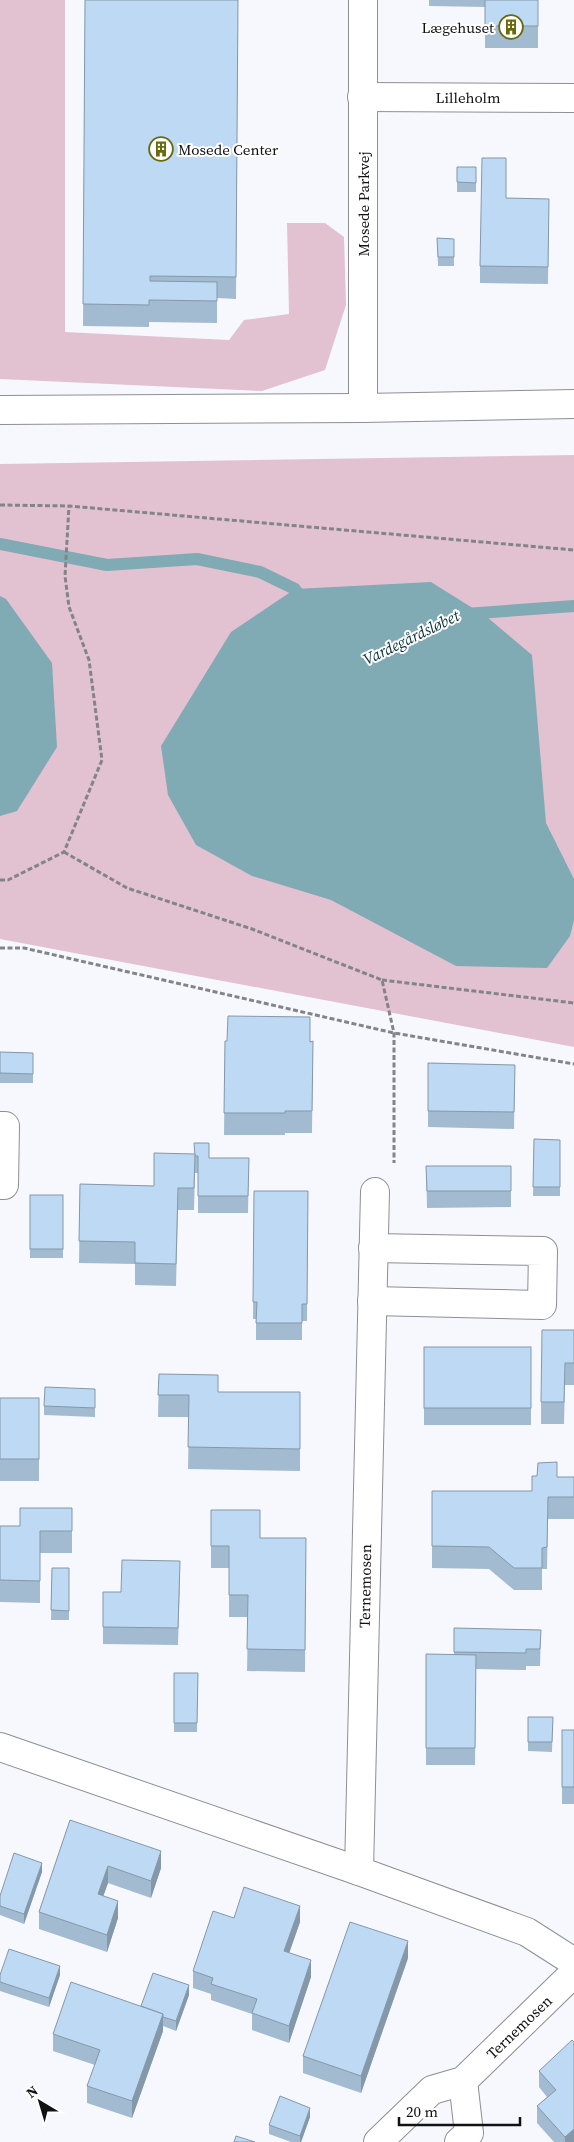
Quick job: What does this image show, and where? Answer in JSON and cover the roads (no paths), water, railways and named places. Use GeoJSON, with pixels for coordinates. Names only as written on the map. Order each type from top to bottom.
{"type":"FeatureCollection","features":[{"type":"Feature","properties":{"kind":"street","name":"Mosede Parkvej"},"geometry":{"type":"LineString","coordinates":[[363,0],[363,408]]}},
{"type":"Feature","properties":{"kind":"street","name":"Lilleholm"},"geometry":{"type":"LineString","coordinates":[[362,97],[574,98]]}},
{"type":"Feature","properties":{"kind":"street"},"geometry":{"type":"LineString","coordinates":[[0,410],[363,408],[574,404]]}},
{"type":"Feature","properties":{"kind":"street"},"geometry":{"type":"LineString","coordinates":[[0,1126],[5,1126],[4,1185],[0,1185]]}},
{"type":"Feature","properties":{"kind":"street","name":"Ternemosen"},"geometry":{"type":"LineString","coordinates":[[359,1871],[375,1192]]}},
{"type":"Feature","properties":{"kind":"street"},"geometry":{"type":"LineString","coordinates":[[372,1301],[542,1304],[543,1251],[373,1248]]}},
{"type":"Feature","properties":{"kind":"street"},"geometry":{"type":"LineString","coordinates":[[2,1753],[359,1871],[527,1932],[574,1962]]}},
{"type":"Feature","properties":{"kind":"street","name":"Ternemosen"},"geometry":{"type":"LineString","coordinates":[[378,2142],[432,2090],[463,2081],[574,1973]]}},
{"type":"Feature","properties":{"kind":"street"},"geometry":{"type":"LineString","coordinates":[[459,2142],[469,2133],[463,2081]]}},
{"type":"Feature","properties":{"kind":"water"},"geometry":{"type":"Polygon","coordinates":[[[431,582],[487,617],[532,655],[546,823],[574,879],[574,920],[570,936],[547,968],[456,966],[331,900],[252,876],[196,845],[168,795],[161,746],[231,632],[295,589],[431,582]]]}},
{"type":"Feature","properties":{"kind":"water"},"geometry":{"type":"Polygon","coordinates":[[[0,596],[6,599],[52,663],[57,747],[17,811],[0,816],[0,596]]]}},
{"type":"Feature","properties":{"kind":"waterway","name":"Vardegårdsløbet"},"geometry":{"type":"LineString","coordinates":[[0,544],[107,565],[197,559],[260,572],[295,589],[304,601]]}},
{"type":"Feature","properties":{"kind":"waterway","name":"Vardegårdsløbet"},"geometry":{"type":"LineString","coordinates":[[465,614],[574,606]]}},
{"type":"Feature","properties":{"kind":"place","name":"Lægehuset"},"geometry":{"type":"Point","coordinates":[511,27]}},
{"type":"Feature","properties":{"kind":"place","name":"Mosede Center"},"geometry":{"type":"Point","coordinates":[161,149]}}]}
